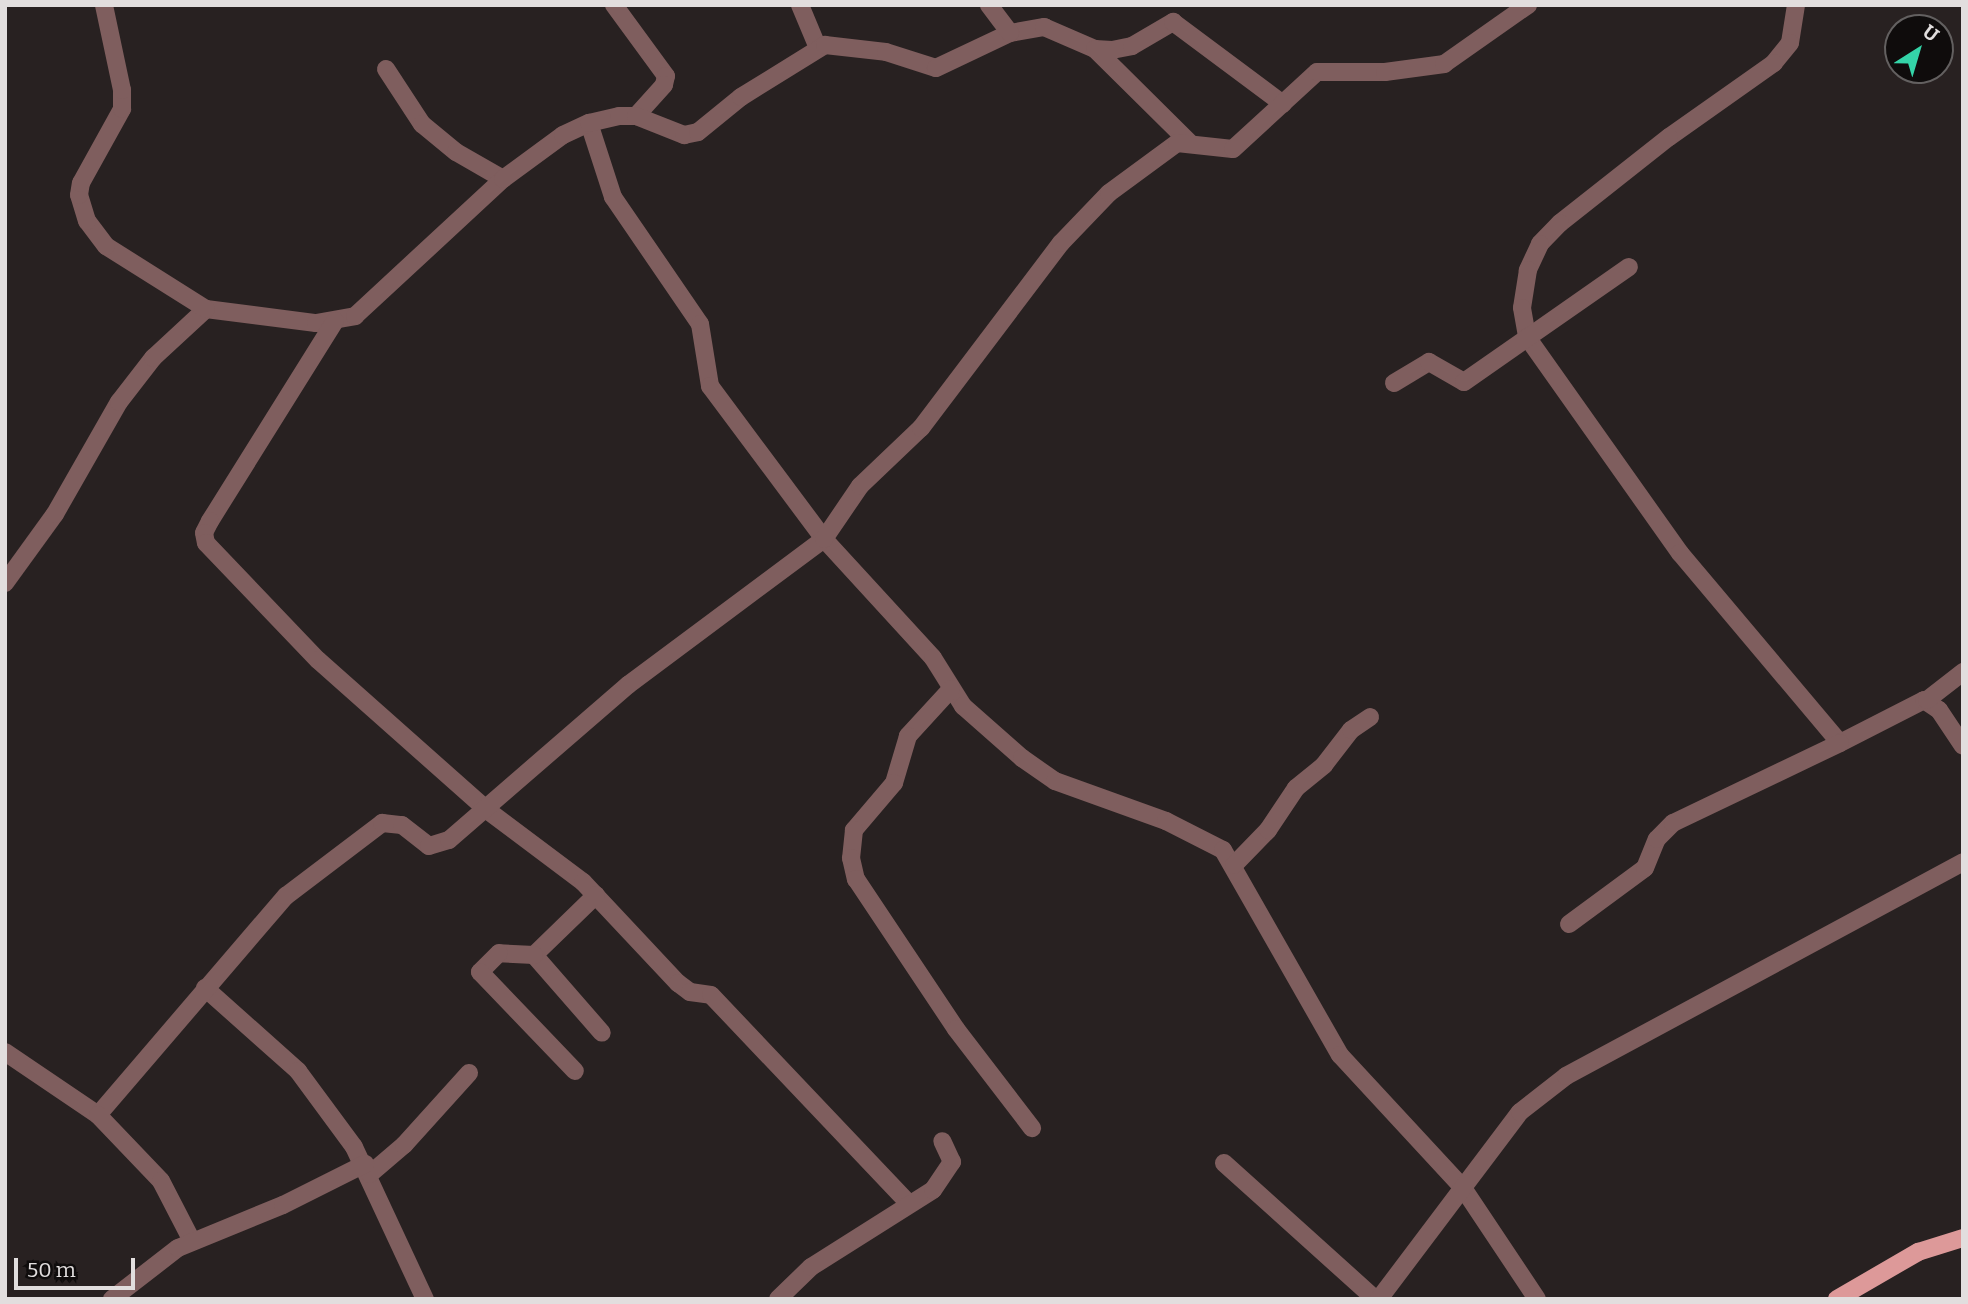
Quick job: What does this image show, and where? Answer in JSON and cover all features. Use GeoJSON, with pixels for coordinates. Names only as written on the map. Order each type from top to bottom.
{"type":"FeatureCollection","features":[{"type":"Feature","properties":{"kind":"main road"},"geometry":{"type":"LineString","coordinates":[[1837,1299],[1918,1252],[1963,1238]]}},
{"type":"Feature","properties":{"kind":"street"},"geometry":{"type":"LineString","coordinates":[[614,5],[666,76],[664,85],[636,116]]}},
{"type":"Feature","properties":{"kind":"street"},"geometry":{"type":"LineString","coordinates":[[800,5],[818,48]]}},
{"type":"Feature","properties":{"kind":"street"},"geometry":{"type":"LineString","coordinates":[[989,5],[1010,33]]}},
{"type":"Feature","properties":{"kind":"street"},"geometry":{"type":"LineString","coordinates":[[98,1115],[286,896],[382,823],[394,822],[423,844],[436,846],[487,810],[628,685],[824,538],[860,486],[921,428],[1078,222],[1173,145],[1189,142],[1233,149],[1317,72],[1385,72],[1444,64],[1528,5]]}},
{"type":"Feature","properties":{"kind":"street"},"geometry":{"type":"LineString","coordinates":[[1796,5],[1790,43],[1774,63],[1669,137],[1560,223],[1540,244],[1528,270],[1522,307],[1527,337],[1680,554],[1840,743]]}},
{"type":"Feature","properties":{"kind":"street"},"geometry":{"type":"LineString","coordinates":[[108,8],[122,109],[79,186],[79,195],[88,221],[106,246],[206,309],[335,321],[355,316],[375,302],[503,179],[563,135],[589,122],[636,116],[672,132],[698,132],[818,48],[856,46],[936,68],[1010,33],[1044,27],[1095,49],[1189,142]]}},
{"type":"Feature","properties":{"kind":"street"},"geometry":{"type":"LineString","coordinates":[[1095,49],[1132,46],[1173,22],[1283,104]]}},
{"type":"Feature","properties":{"kind":"street"},"geometry":{"type":"LineString","coordinates":[[386,69],[422,124],[456,152],[503,179]]}},
{"type":"Feature","properties":{"kind":"street"},"geometry":{"type":"LineString","coordinates":[[589,122],[613,197],[700,324],[710,386],[824,538],[909,629],[963,706],[1036,769],[1093,797],[1208,839],[1234,865],[1274,946],[1340,1055],[1463,1188],[1537,1299]]}},
{"type":"Feature","properties":{"kind":"street"},"geometry":{"type":"LineString","coordinates":[[1394,383],[1429,362],[1464,383],[1629,267]]}},
{"type":"Feature","properties":{"kind":"street"},"geometry":{"type":"LineString","coordinates":[[5,583],[55,514],[119,402],[153,358],[206,309]]}},
{"type":"Feature","properties":{"kind":"street"},"geometry":{"type":"LineString","coordinates":[[335,321],[210,520],[204,533],[206,544],[318,660],[487,810],[596,895],[678,983],[690,992],[711,995],[909,1204]]}},
{"type":"Feature","properties":{"kind":"street"},"geometry":{"type":"LineString","coordinates":[[1569,924],[1645,868],[1660,833],[1673,823],[1927,700],[1963,672]]}},
{"type":"Feature","properties":{"kind":"street"},"geometry":{"type":"LineString","coordinates":[[951,689],[908,736],[894,783],[853,830],[851,858],[856,879],[956,1029],[1032,1128]]}},
{"type":"Feature","properties":{"kind":"street"},"geometry":{"type":"LineString","coordinates":[[1927,700],[1939,709],[1963,746]]}},
{"type":"Feature","properties":{"kind":"street"},"geometry":{"type":"LineString","coordinates":[[1234,865],[1268,830],[1296,788],[1324,765],[1351,730],[1370,717]]}},
{"type":"Feature","properties":{"kind":"street"},"geometry":{"type":"LineString","coordinates":[[1224,1163],[1377,1299],[1520,1112],[1566,1076],[1963,862]]}},
{"type":"Feature","properties":{"kind":"street"},"geometry":{"type":"LineString","coordinates":[[534,955],[596,895]]}},
{"type":"Feature","properties":{"kind":"street"},"geometry":{"type":"LineString","coordinates":[[575,1071],[480,972],[499,953],[534,955],[602,1033]]}},
{"type":"Feature","properties":{"kind":"street"},"geometry":{"type":"LineString","coordinates":[[205,988],[298,1071],[368,1169],[425,1299]]}},
{"type":"Feature","properties":{"kind":"street"},"geometry":{"type":"LineString","coordinates":[[5,1052],[98,1115],[161,1181],[192,1241]]}},
{"type":"Feature","properties":{"kind":"street"},"geometry":{"type":"LineString","coordinates":[[112,1299],[157,1261],[192,1241],[368,1169],[404,1145],[469,1073]]}},
{"type":"Feature","properties":{"kind":"street"},"geometry":{"type":"LineString","coordinates":[[778,1299],[801,1273],[933,1190],[947,1173],[951,1157],[942,1141]]}}]}
